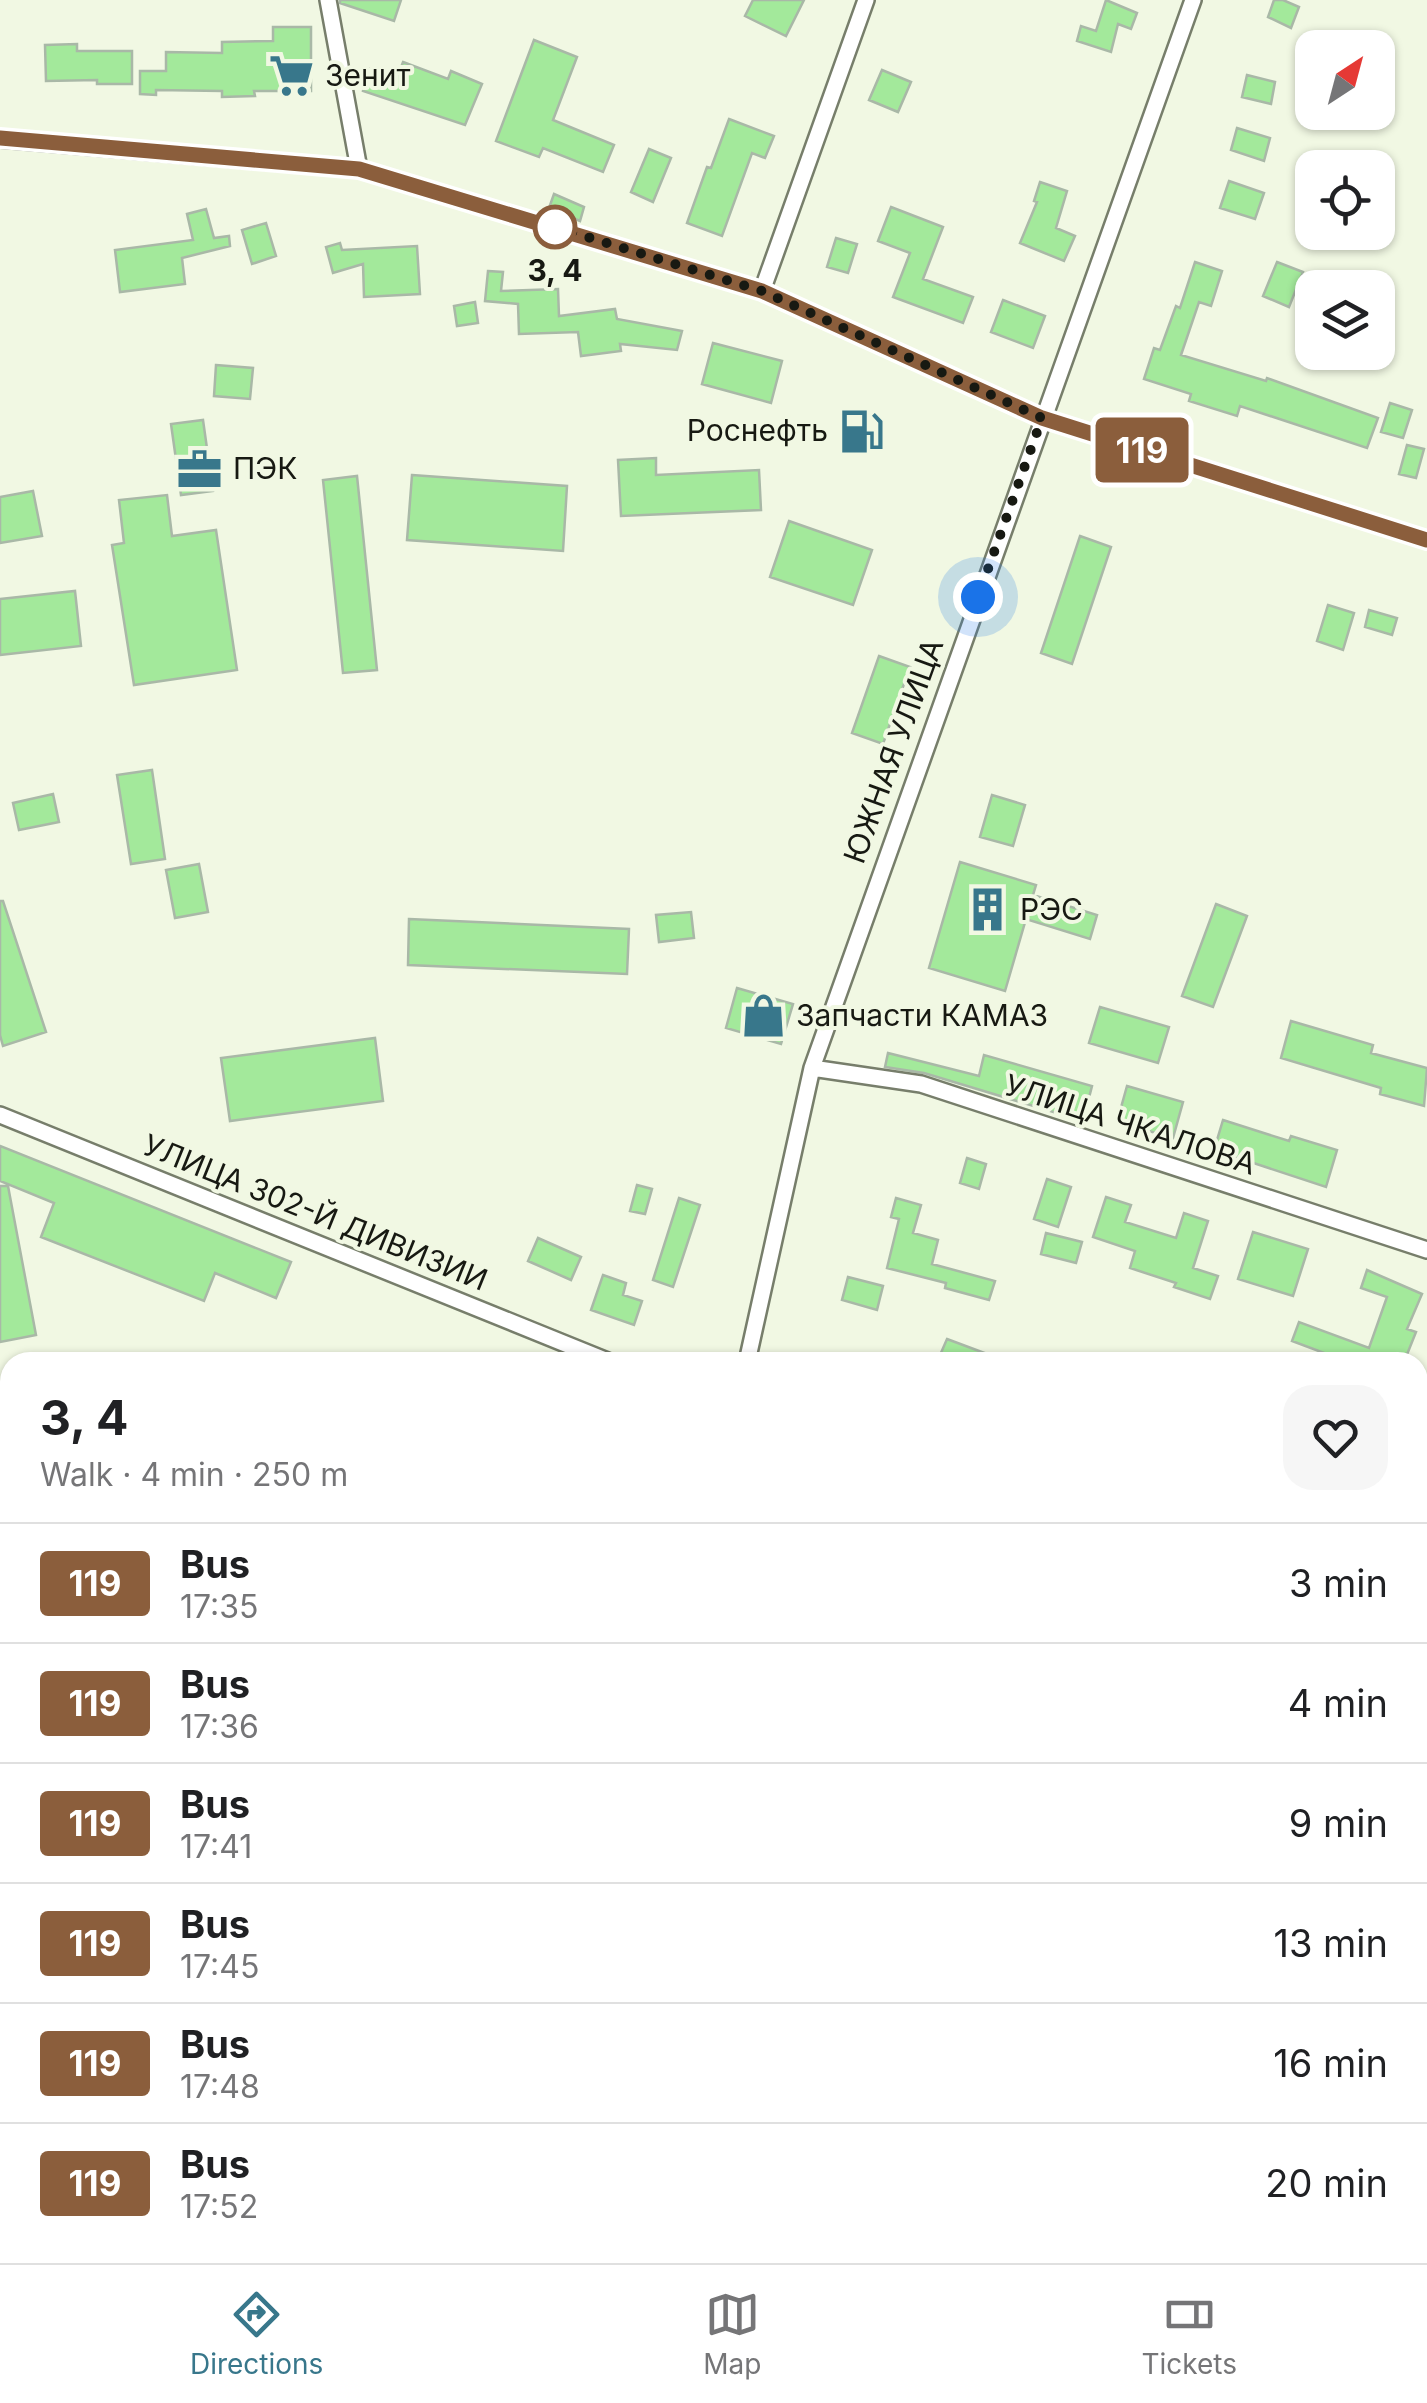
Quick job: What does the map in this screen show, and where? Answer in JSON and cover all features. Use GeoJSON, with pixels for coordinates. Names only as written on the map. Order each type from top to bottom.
{"type":"FeatureCollection","features":[{"type":"Feature","properties":{"kind":"street"},"geometry":{"type":"LineString","coordinates":[[328,0],[359,169]]}},
{"type":"Feature","properties":{"kind":"street"},"geometry":{"type":"LineString","coordinates":[[762,291],[866,0]]}},
{"type":"Feature","properties":{"kind":"street","name":"ЮЖНАЯ УЛИЦА"},"geometry":{"type":"LineString","coordinates":[[749,1352],[812,1068],[1193,0]]}},
{"type":"Feature","properties":{"kind":"street"},"geometry":{"type":"LineString","coordinates":[[0,138],[359,169],[762,291],[1042,418],[1427,540]]}},
{"type":"Feature","properties":{"kind":"street","name":"УЛИЦА ЧКАЛОВА"},"geometry":{"type":"LineString","coordinates":[[812,1068],[921,1084],[1427,1250]]}},
{"type":"Feature","properties":{"kind":"street","name":"УЛИЦА 302-Й ДИВИЗИИ"},"geometry":{"type":"LineString","coordinates":[[0,1114],[585,1352]]}},
{"type":"Feature","properties":{"kind":"building"},"geometry":{"type":"Polygon","coordinates":[[[340,0],[401,0],[394,21],[340,0]]]}},
{"type":"Feature","properties":{"kind":"building"},"geometry":{"type":"Polygon","coordinates":[[[753,0],[804,0],[786,36],[745,16],[753,0]]]}},
{"type":"Feature","properties":{"kind":"building"},"geometry":{"type":"Polygon","coordinates":[[[1106,0],[1137,13],[1131,29],[1118,24],[1111,52],[1077,41],[1081,26],[1096,31],[1106,0]]]}},
{"type":"Feature","properties":{"kind":"building"},"geometry":{"type":"Polygon","coordinates":[[[1274,0],[1299,7],[1291,28],[1268,17],[1274,0]]]}},
{"type":"Feature","properties":{"kind":"building"},"geometry":{"type":"Polygon","coordinates":[[[273,27],[311,27],[311,91],[254,91],[255,96],[222,97],[222,91],[156,90],[156,95],[140,94],[140,71],[166,71],[166,52],[222,53],[222,42],[273,41],[273,27]]]}},
{"type":"Feature","properties":{"kind":"building"},"geometry":{"type":"Polygon","coordinates":[[[534,40],[577,57],[553,120],[614,145],[603,172],[543,148],[539,157],[496,141],[534,40]]]}},
{"type":"Feature","properties":{"kind":"building"},"geometry":{"type":"Polygon","coordinates":[[[77,44],[77,51],[132,51],[132,84],[46,81],[45,45],[77,44]]]}},
{"type":"Feature","properties":{"kind":"building"},"geometry":{"type":"Polygon","coordinates":[[[403,62],[448,79],[451,71],[482,84],[465,125],[363,91],[368,68],[398,75],[403,62]]]}},
{"type":"Feature","properties":{"kind":"building"},"geometry":{"type":"Polygon","coordinates":[[[882,70],[911,82],[898,112],[869,100],[882,70]]]}},
{"type":"Feature","properties":{"kind":"building"},"geometry":{"type":"Polygon","coordinates":[[[1247,75],[1275,82],[1271,104],[1242,97],[1247,75]]]}},
{"type":"Feature","properties":{"kind":"building"},"geometry":{"type":"Polygon","coordinates":[[[729,119],[774,136],[765,158],[752,153],[722,236],[687,223],[729,119]]]}},
{"type":"Feature","properties":{"kind":"building"},"geometry":{"type":"Polygon","coordinates":[[[1237,128],[1270,138],[1264,161],[1231,150],[1237,128]]]}},
{"type":"Feature","properties":{"kind":"building"},"geometry":{"type":"Polygon","coordinates":[[[649,149],[671,158],[653,202],[631,192],[649,149]]]}},
{"type":"Feature","properties":{"kind":"building"},"geometry":{"type":"Polygon","coordinates":[[[1229,181],[1264,193],[1255,219],[1220,208],[1229,181]]]}},
{"type":"Feature","properties":{"kind":"building"},"geometry":{"type":"Polygon","coordinates":[[[1040,182],[1067,191],[1056,228],[1075,236],[1064,261],[1020,243],[1037,202],[1034,201],[1040,182]]]}},
{"type":"Feature","properties":{"kind":"building"},"geometry":{"type":"Polygon","coordinates":[[[554,194],[584,207],[580,221],[549,208],[554,194]]]}},
{"type":"Feature","properties":{"kind":"building"},"geometry":{"type":"Polygon","coordinates":[[[891,207],[943,227],[923,279],[973,297],[963,323],[893,297],[910,253],[878,241],[891,207]]]}},
{"type":"Feature","properties":{"kind":"building"},"geometry":{"type":"Polygon","coordinates":[[[206,209],[214,238],[229,236],[230,246],[182,258],[185,284],[120,292],[115,250],[193,240],[187,214],[206,209]]]}},
{"type":"Feature","properties":{"kind":"building"},"geometry":{"type":"Polygon","coordinates":[[[266,223],[276,256],[252,264],[242,230],[266,223]]]}},
{"type":"Feature","properties":{"kind":"building"},"geometry":{"type":"Polygon","coordinates":[[[836,238],[857,244],[848,273],[827,267],[836,238]]]}},
{"type":"Feature","properties":{"kind":"building"},"geometry":{"type":"Polygon","coordinates":[[[340,243],[342,250],[417,246],[420,294],[364,297],[363,264],[333,273],[326,247],[340,243]]]}},
{"type":"Feature","properties":{"kind":"building"},"geometry":{"type":"Polygon","coordinates":[[[1195,262],[1222,271],[1211,306],[1199,302],[1181,355],[1266,381],[1267,378],[1378,418],[1367,448],[1240,406],[1237,416],[1189,401],[1191,394],[1144,379],[1154,348],[1160,350],[1176,306],[1180,308],[1195,262]]]}},
{"type":"Feature","properties":{"kind":"building"},"geometry":{"type":"Polygon","coordinates":[[[1277,262],[1298,270],[1289,307],[1263,296],[1277,262]]]}},
{"type":"Feature","properties":{"kind":"building"},"geometry":{"type":"Polygon","coordinates":[[[488,271],[503,272],[501,291],[558,289],[559,316],[615,309],[617,319],[682,331],[677,350],[620,344],[621,351],[581,356],[578,332],[519,334],[518,304],[485,301],[488,271]]]}},
{"type":"Feature","properties":{"kind":"building"},"geometry":{"type":"Polygon","coordinates":[[[1003,300],[1045,316],[1033,348],[991,332],[1003,300]]]}},
{"type":"Feature","properties":{"kind":"building"},"geometry":{"type":"Polygon","coordinates":[[[475,302],[478,323],[457,326],[454,306],[475,302]]]}},
{"type":"Feature","properties":{"kind":"building"},"geometry":{"type":"Polygon","coordinates":[[[713,343],[782,361],[771,403],[702,384],[713,343]]]}},
{"type":"Feature","properties":{"kind":"building"},"geometry":{"type":"Polygon","coordinates":[[[216,365],[253,368],[250,399],[214,396],[216,365]]]}},
{"type":"Feature","properties":{"kind":"building"},"geometry":{"type":"Polygon","coordinates":[[[1390,403],[1412,410],[1403,438],[1381,432],[1390,403]]]}},
{"type":"Feature","properties":{"kind":"building"},"geometry":{"type":"Polygon","coordinates":[[[203,420],[213,491],[181,495],[171,424],[203,420]]]}},
{"type":"Feature","properties":{"kind":"building"},"geometry":{"type":"Polygon","coordinates":[[[1407,445],[1424,449],[1416,478],[1399,474],[1407,445]]]}},
{"type":"Feature","properties":{"kind":"building"},"geometry":{"type":"Polygon","coordinates":[[[656,458],[656,475],[759,470],[761,510],[621,516],[618,460],[656,458]]]}},
{"type":"Feature","properties":{"kind":"building"},"geometry":{"type":"Polygon","coordinates":[[[412,475],[567,486],[563,551],[407,540],[412,475]]]}},
{"type":"Feature","properties":{"kind":"building"},"geometry":{"type":"Polygon","coordinates":[[[357,476],[377,670],[343,673],[323,480],[357,476]]]}},
{"type":"Feature","properties":{"kind":"building"},"geometry":{"type":"Polygon","coordinates":[[[33,491],[42,536],[0,543],[0,497],[33,491]]]}},
{"type":"Feature","properties":{"kind":"building"},"geometry":{"type":"Polygon","coordinates":[[[167,495],[172,536],[216,530],[237,670],[134,685],[112,545],[124,543],[119,500],[167,495]]]}},
{"type":"Feature","properties":{"kind":"building"},"geometry":{"type":"Polygon","coordinates":[[[789,521],[872,550],[853,605],[770,577],[789,521]]]}},
{"type":"Feature","properties":{"kind":"building"},"geometry":{"type":"Polygon","coordinates":[[[1080,536],[1111,547],[1072,664],[1041,653],[1080,536]]]}},
{"type":"Feature","properties":{"kind":"building"},"geometry":{"type":"Polygon","coordinates":[[[75,591],[81,646],[0,655],[0,599],[75,591]]]}},
{"type":"Feature","properties":{"kind":"building"},"geometry":{"type":"Polygon","coordinates":[[[1328,605],[1354,613],[1343,650],[1317,641],[1328,605]]]}},
{"type":"Feature","properties":{"kind":"building"},"geometry":{"type":"Polygon","coordinates":[[[1369,610],[1397,618],[1392,635],[1365,627],[1369,610]]]}},
{"type":"Feature","properties":{"kind":"building"},"geometry":{"type":"Polygon","coordinates":[[[879,656],[910,667],[883,744],[852,733],[879,656]]]}},
{"type":"Feature","properties":{"kind":"building"},"geometry":{"type":"Polygon","coordinates":[[[152,770],[165,859],[131,864],[117,775],[152,770]]]}},
{"type":"Feature","properties":{"kind":"building"},"geometry":{"type":"Polygon","coordinates":[[[53,794],[59,822],[19,830],[13,803],[53,794]]]}},
{"type":"Feature","properties":{"kind":"building"},"geometry":{"type":"Polygon","coordinates":[[[992,795],[1025,805],[1013,846],[980,837],[992,795]]]}},
{"type":"Feature","properties":{"kind":"building","name":"РЭС"},"geometry":{"type":"Polygon","coordinates":[[[960,862],[1036,885],[1033,895],[1097,915],[1090,939],[1026,919],[1005,991],[929,968],[960,862]]]}},
{"type":"Feature","properties":{"kind":"building"},"geometry":{"type":"Polygon","coordinates":[[[199,864],[208,912],[175,918],[166,870],[199,864]]]}},
{"type":"Feature","properties":{"kind":"building"},"geometry":{"type":"Polygon","coordinates":[[[0,901],[46,1032],[3,1046],[0,1035],[0,901]]]}},
{"type":"Feature","properties":{"kind":"building"},"geometry":{"type":"Polygon","coordinates":[[[1216,904],[1247,916],[1213,1007],[1182,996],[1216,904]]]}},
{"type":"Feature","properties":{"kind":"building"},"geometry":{"type":"Polygon","coordinates":[[[691,912],[694,938],[659,942],[656,915],[691,912]]]}},
{"type":"Feature","properties":{"kind":"building"},"geometry":{"type":"Polygon","coordinates":[[[409,919],[629,929],[627,974],[408,965],[409,919]]]}},
{"type":"Feature","properties":{"kind":"building"},"geometry":{"type":"Polygon","coordinates":[[[737,988],[793,1004],[781,1044],[726,1028],[737,988]]]}},
{"type":"Feature","properties":{"kind":"building"},"geometry":{"type":"Polygon","coordinates":[[[1100,1007],[1169,1027],[1158,1063],[1089,1043],[1100,1007]]]}},
{"type":"Feature","properties":{"kind":"building"},"geometry":{"type":"Polygon","coordinates":[[[1291,1021],[1373,1045],[1371,1053],[1427,1068],[1424,1106],[1380,1094],[1381,1088],[1281,1058],[1291,1021]]]}},
{"type":"Feature","properties":{"kind":"building"},"geometry":{"type":"Polygon","coordinates":[[[375,1038],[383,1101],[230,1121],[221,1058],[375,1038]]]}},
{"type":"Feature","properties":{"kind":"building"},"geometry":{"type":"Polygon","coordinates":[[[888,1053],[979,1076],[984,1055],[1092,1086],[1083,1121],[924,1073],[885,1067],[888,1053]]]}},
{"type":"Feature","properties":{"kind":"building"},"geometry":{"type":"Polygon","coordinates":[[[1127,1086],[1183,1102],[1173,1138],[1117,1122],[1127,1086]]]}},
{"type":"Feature","properties":{"kind":"building"},"geometry":{"type":"Polygon","coordinates":[[[1223,1120],[1289,1141],[1291,1136],[1337,1150],[1326,1187],[1214,1150],[1223,1120]]]}},
{"type":"Feature","properties":{"kind":"building"},"geometry":{"type":"Polygon","coordinates":[[[0,1146],[291,1262],[276,1298],[215,1273],[204,1301],[41,1237],[54,1203],[0,1181],[0,1146]]]}},
{"type":"Feature","properties":{"kind":"building"},"geometry":{"type":"Polygon","coordinates":[[[967,1158],[986,1164],[979,1189],[960,1183],[967,1158]]]}},
{"type":"Feature","properties":{"kind":"building"},"geometry":{"type":"Polygon","coordinates":[[[1047,1179],[1071,1187],[1058,1227],[1034,1219],[1047,1179]]]}},
{"type":"Feature","properties":{"kind":"building"},"geometry":{"type":"Polygon","coordinates":[[[637,1185],[652,1189],[645,1214],[630,1211],[637,1185]]]}},
{"type":"Feature","properties":{"kind":"building"},"geometry":{"type":"Polygon","coordinates":[[[0,1186],[8,1186],[36,1335],[0,1342],[0,1186]]]}},
{"type":"Feature","properties":{"kind":"building"},"geometry":{"type":"Polygon","coordinates":[[[1106,1197],[1131,1205],[1125,1222],[1176,1238],[1184,1213],[1208,1221],[1193,1268],[1218,1276],[1210,1299],[1130,1268],[1135,1251],[1093,1237],[1106,1197]]]}},
{"type":"Feature","properties":{"kind":"building"},"geometry":{"type":"Polygon","coordinates":[[[679,1198],[700,1205],[673,1287],[653,1280],[679,1198]]]}},
{"type":"Feature","properties":{"kind":"building"},"geometry":{"type":"Polygon","coordinates":[[[896,1198],[921,1205],[913,1233],[938,1240],[932,1264],[995,1281],[989,1300],[945,1288],[946,1283],[887,1268],[899,1219],[891,1217],[896,1198]]]}},
{"type":"Feature","properties":{"kind":"building"},"geometry":{"type":"Polygon","coordinates":[[[1253,1232],[1308,1249],[1293,1296],[1238,1279],[1253,1232]]]}},
{"type":"Feature","properties":{"kind":"building"},"geometry":{"type":"Polygon","coordinates":[[[1046,1233],[1082,1242],[1076,1263],[1041,1254],[1046,1233]]]}},
{"type":"Feature","properties":{"kind":"building"},"geometry":{"type":"Polygon","coordinates":[[[538,1238],[581,1257],[571,1280],[528,1261],[538,1238]]]}},
{"type":"Feature","properties":{"kind":"building"},"geometry":{"type":"Polygon","coordinates":[[[1367,1270],[1422,1294],[1407,1329],[1416,1332],[1408,1352],[1321,1352],[1292,1341],[1299,1322],[1369,1348],[1387,1297],[1361,1288],[1367,1270]]]}},
{"type":"Feature","properties":{"kind":"building"},"geometry":{"type":"Polygon","coordinates":[[[603,1275],[626,1283],[623,1295],[642,1301],[634,1325],[591,1310],[603,1275]]]}},
{"type":"Feature","properties":{"kind":"building"},"geometry":{"type":"Polygon","coordinates":[[[848,1277],[883,1286],[877,1310],[842,1300],[848,1277]]]}},
{"type":"Feature","properties":{"kind":"building"},"geometry":{"type":"Polygon","coordinates":[[[947,1339],[982,1352],[941,1352],[947,1339]]]}},
{"type":"Feature","properties":{"kind":"bus line","name":"119"},"geometry":{"type":"LineString","coordinates":[[0,138],[359,169],[762,291],[1042,418],[1427,540]]}},
{"type":"Feature","properties":{"kind":"place","name":"Зенит"},"geometry":{"type":"Point","coordinates":[292,76]}},
{"type":"Feature","properties":{"kind":"place","name":"3, 4"},"geometry":{"type":"Point","coordinates":[555,227]}},
{"type":"Feature","properties":{"kind":"place","name":"Роснефть"},"geometry":{"type":"Point","coordinates":[861,431]}},
{"type":"Feature","properties":{"kind":"place","name":"ПЭК"},"geometry":{"type":"Point","coordinates":[200,469]}},
{"type":"Feature","properties":{"kind":"place","name":"РЭС"},"geometry":{"type":"Point","coordinates":[987,910]}},
{"type":"Feature","properties":{"kind":"place","name":"Запчасти КАМАЗ"},"geometry":{"type":"Point","coordinates":[763,1016]}},
{"type":"Feature","properties":{"kind":"route"},"geometry":{"type":"LineString","coordinates":[[555,227],[762,291],[1042,418],[978,597]]}}]}
